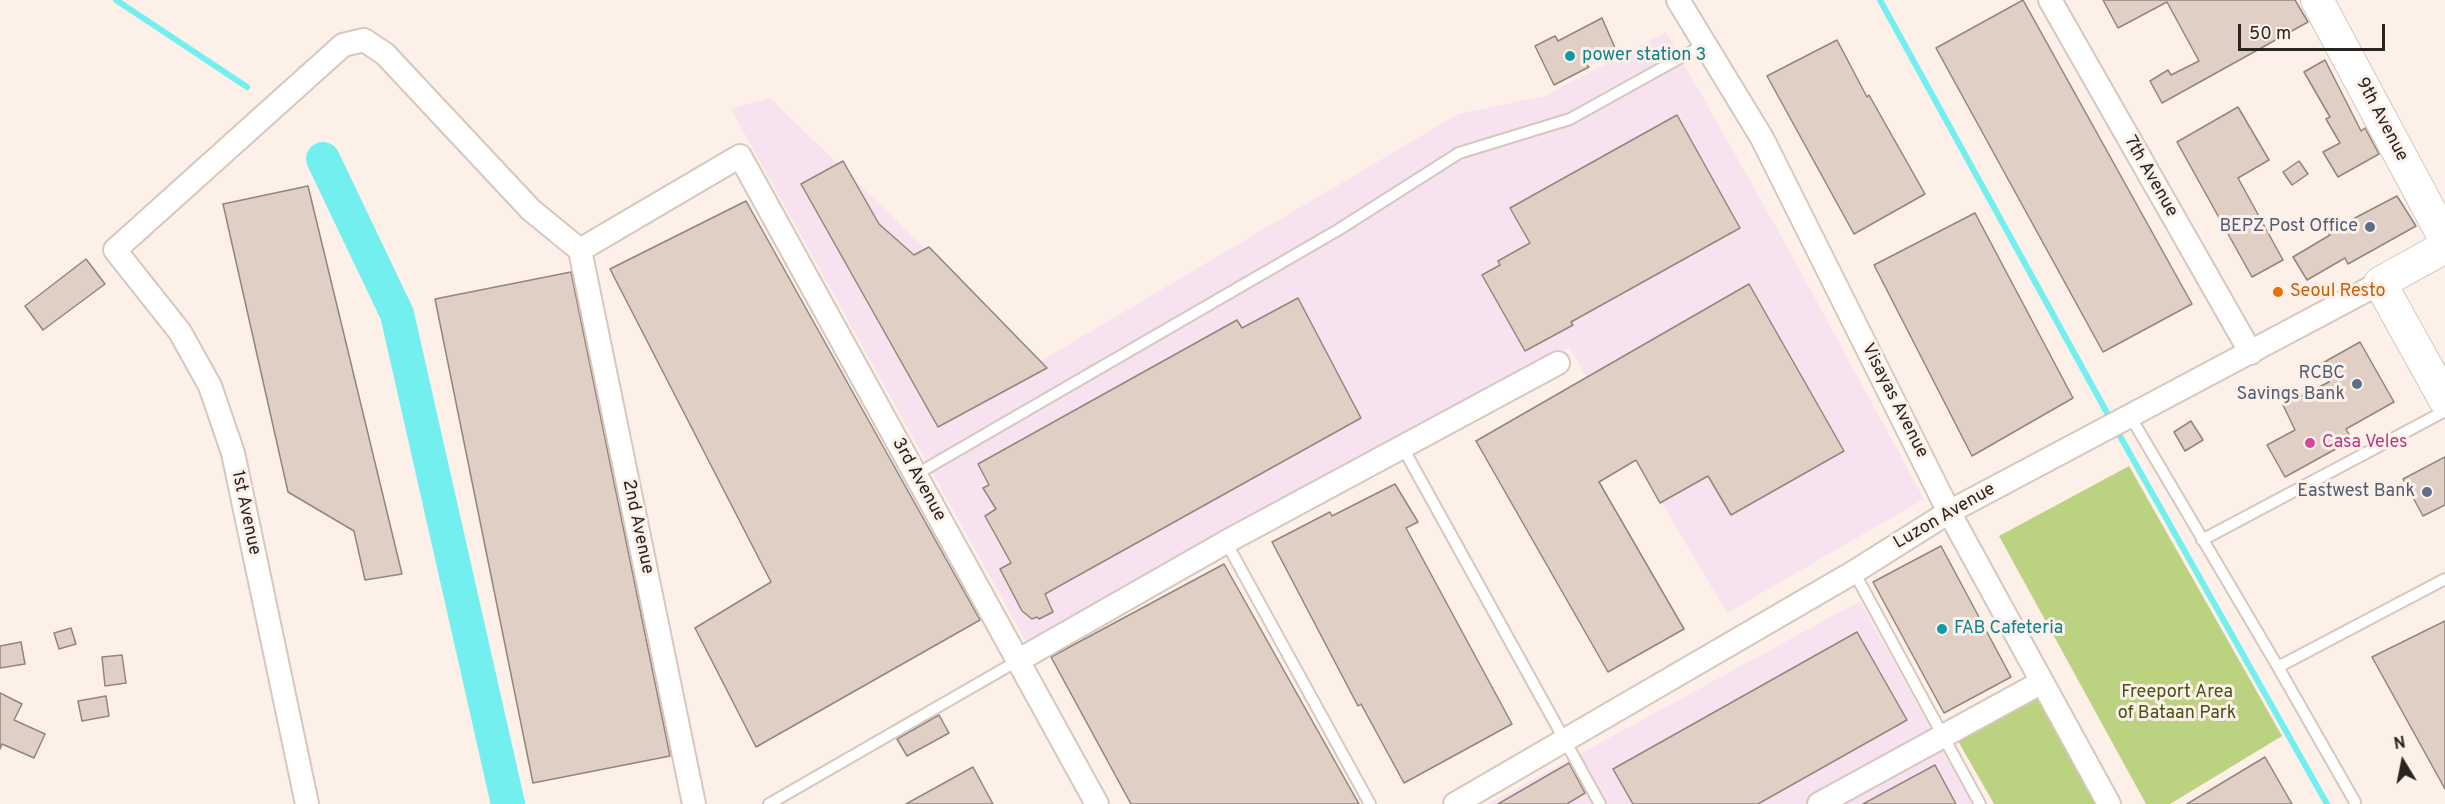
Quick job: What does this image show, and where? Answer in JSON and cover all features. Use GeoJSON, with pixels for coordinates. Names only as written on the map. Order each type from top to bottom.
{"type":"FeatureCollection","features":[{"type":"Feature","properties":{"kind":"street","name":"Visayas Avenue"},"geometry":{"type":"LineString","coordinates":[[1678,0],[1762,138],[1949,512],[2109,804]]}},
{"type":"Feature","properties":{"kind":"street","name":"7th Avenue"},"geometry":{"type":"LineString","coordinates":[[2050,0],[2252,353]]}},
{"type":"Feature","properties":{"kind":"street","name":"9th Avenue"},"geometry":{"type":"LineString","coordinates":[[2317,0],[2445,239]]}},
{"type":"Feature","properties":{"kind":"street","name":"1st Avenue"},"geometry":{"type":"LineString","coordinates":[[307,804],[233,453],[210,386],[180,332],[115,250],[343,45],[364,40],[385,54],[531,210],[580,250]]}},
{"type":"Feature","properties":{"kind":"street","name":"3rd Avenue"},"geometry":{"type":"LineString","coordinates":[[580,250],[740,156],[1097,804]]}},
{"type":"Feature","properties":{"kind":"street","name":"Luzon Avenue"},"geometry":{"type":"LineString","coordinates":[[1468,801],[1854,572],[1949,512],[2252,353],[2445,247]]}},
{"type":"Feature","properties":{"kind":"street","name":"2nd Avenue"},"geometry":{"type":"LineString","coordinates":[[580,250],[694,804]]}},
{"type":"Feature","properties":{"kind":"street"},"geometry":{"type":"LineString","coordinates":[[2380,283],[2445,400]]}},
{"type":"Feature","properties":{"kind":"street"},"geometry":{"type":"LineString","coordinates":[[1018,660],[1226,542],[1558,363]]}},
{"type":"Feature","properties":{"kind":"street"},"geometry":{"type":"LineString","coordinates":[[1820,804],[2042,682]]}},
{"type":"Feature","properties":{"kind":"lane"},"geometry":{"type":"LineString","coordinates":[[915,475],[1338,230],[1459,153],[1570,119],[1705,44]]}},
{"type":"Feature","properties":{"kind":"lane"},"geometry":{"type":"LineString","coordinates":[[2202,540],[2445,411]]}},
{"type":"Feature","properties":{"kind":"lane"},"geometry":{"type":"LineString","coordinates":[[2125,418],[2202,540],[2355,802]]}},
{"type":"Feature","properties":{"kind":"lane"},"geometry":{"type":"LineString","coordinates":[[1403,448],[1600,804]]}},
{"type":"Feature","properties":{"kind":"lane"},"geometry":{"type":"LineString","coordinates":[[1226,542],[1370,804]]}},
{"type":"Feature","properties":{"kind":"lane"},"geometry":{"type":"LineString","coordinates":[[1854,572],[1980,804]]}},
{"type":"Feature","properties":{"kind":"lane"},"geometry":{"type":"LineString","coordinates":[[2278,667],[2445,579]]}},
{"type":"Feature","properties":{"kind":"lane"},"geometry":{"type":"LineString","coordinates":[[769,804],[1018,660]]}},
{"type":"Feature","properties":{"kind":"shaded area"},"geometry":{"type":"Polygon","coordinates":[[[1666,32],[1785,243],[1924,499],[1727,613],[1569,347],[1424,433],[1030,649],[731,109],[770,98],[1041,361],[1458,114],[1545,96],[1666,32]]]}},
{"type":"Feature","properties":{"kind":"shaded area"},"geometry":{"type":"Polygon","coordinates":[[[1860,601],[1972,804],[1488,804],[1860,601]]]}},
{"type":"Feature","properties":{"kind":"green space","name":"Freeport Area of Bataan Park"},"geometry":{"type":"Polygon","coordinates":[[[2129,466],[2282,736],[2170,804],[2146,804],[1999,536],[2129,466]]]}},
{"type":"Feature","properties":{"kind":"green space"},"geometry":{"type":"Polygon","coordinates":[[[2041,695],[2102,804],[1994,804],[1958,741],[2041,695]]]}},
{"type":"Feature","properties":{"kind":"building"},"geometry":{"type":"Polygon","coordinates":[[[2023,0],[2192,304],[2103,352],[1936,48],[2023,0]]]}},
{"type":"Feature","properties":{"kind":"building"},"geometry":{"type":"Polygon","coordinates":[[[2103,0],[2295,0],[2308,22],[2162,103],[2150,81],[2168,70],[2171,75],[2199,61],[2167,2],[2118,28],[2103,0]]]}},
{"type":"Feature","properties":{"kind":"building","name":"power station 3"},"geometry":{"type":"Polygon","coordinates":[[[1602,18],[1615,48],[1585,63],[1589,67],[1554,85],[1535,46],[1555,36],[1558,41],[1602,18]]]}},
{"type":"Feature","properties":{"kind":"building"},"geometry":{"type":"Polygon","coordinates":[[[1837,40],[1867,97],[1869,95],[1925,194],[1854,234],[1767,76],[1837,40]]]}},
{"type":"Feature","properties":{"kind":"building"},"geometry":{"type":"Polygon","coordinates":[[[2325,60],[2361,131],[2365,128],[2379,154],[2338,177],[2323,152],[2340,143],[2326,119],[2330,117],[2304,72],[2325,60]]]}},
{"type":"Feature","properties":{"kind":"building"},"geometry":{"type":"Polygon","coordinates":[[[2238,107],[2269,160],[2238,178],[2283,260],[2252,277],[2177,142],[2238,107]]]}},
{"type":"Feature","properties":{"kind":"building"},"geometry":{"type":"Polygon","coordinates":[[[1677,115],[1740,228],[1571,322],[1573,325],[1525,351],[1482,275],[1500,265],[1498,261],[1530,243],[1510,208],[1677,115]]]}},
{"type":"Feature","properties":{"kind":"building"},"geometry":{"type":"Polygon","coordinates":[[[843,161],[879,224],[914,255],[929,247],[1047,368],[938,427],[801,184],[843,161]]]}},
{"type":"Feature","properties":{"kind":"building"},"geometry":{"type":"Polygon","coordinates":[[[2299,161],[2308,174],[2292,185],[2283,172],[2299,161]]]}},
{"type":"Feature","properties":{"kind":"building"},"geometry":{"type":"Polygon","coordinates":[[[308,186],[402,574],[365,580],[354,531],[288,492],[223,204],[308,186]]]}},
{"type":"Feature","properties":{"kind":"building"},"geometry":{"type":"Polygon","coordinates":[[[2397,196],[2416,226],[2348,264],[2345,258],[2307,280],[2293,257],[2330,235],[2328,232],[2397,196]]]}},
{"type":"Feature","properties":{"kind":"building"},"geometry":{"type":"Polygon","coordinates":[[[746,201],[980,620],[756,747],[695,628],[771,582],[610,269],[746,201]]]}},
{"type":"Feature","properties":{"kind":"building"},"geometry":{"type":"Polygon","coordinates":[[[1975,213],[2073,398],[1972,456],[1874,265],[1975,213]]]}},
{"type":"Feature","properties":{"kind":"building"},"geometry":{"type":"Polygon","coordinates":[[[86,259],[105,284],[43,330],[25,306],[86,259]]]}},
{"type":"Feature","properties":{"kind":"building"},"geometry":{"type":"Polygon","coordinates":[[[571,272],[670,756],[533,783],[435,299],[571,272]]]}},
{"type":"Feature","properties":{"kind":"building"},"geometry":{"type":"Polygon","coordinates":[[[1749,284],[1844,451],[1731,515],[1708,476],[1660,503],[1636,460],[1599,482],[1684,629],[1608,672],[1476,441],[1749,284]]]}},
{"type":"Feature","properties":{"kind":"building"},"geometry":{"type":"Polygon","coordinates":[[[1298,298],[1361,418],[1045,594],[1053,612],[1039,619],[1037,617],[1032,619],[1022,611],[1000,569],[1011,563],[985,516],[996,509],[983,488],[989,485],[978,464],[1237,320],[1242,328],[1298,298]]]}},
{"type":"Feature","properties":{"kind":"building"},"geometry":{"type":"Polygon","coordinates":[[[2360,342],[2394,402],[2346,429],[2352,440],[2285,477],[2267,445],[2295,430],[2283,405],[2329,382],[2319,365],[2360,342]]]}},
{"type":"Feature","properties":{"kind":"building"},"geometry":{"type":"Polygon","coordinates":[[[2191,421],[2203,440],[2185,451],[2174,432],[2191,421]]]}},
{"type":"Feature","properties":{"kind":"building","name":"Eastwest Bank"},"geometry":{"type":"Polygon","coordinates":[[[2445,457],[2445,505],[2423,516],[2403,479],[2445,457]]]}},
{"type":"Feature","properties":{"kind":"building"},"geometry":{"type":"Polygon","coordinates":[[[1395,484],[1418,522],[1406,528],[1512,724],[1404,783],[1361,704],[1358,706],[1272,542],[1330,512],[1332,516],[1395,484]]]}},
{"type":"Feature","properties":{"kind":"building","name":"FAB Cafeteria"},"geometry":{"type":"Polygon","coordinates":[[[1941,546],[2011,677],[1944,713],[1873,582],[1941,546]]]}},
{"type":"Feature","properties":{"kind":"building"},"geometry":{"type":"Polygon","coordinates":[[[1224,564],[1359,804],[1131,804],[1051,657],[1224,564]]]}},
{"type":"Feature","properties":{"kind":"building"},"geometry":{"type":"Polygon","coordinates":[[[2445,621],[2445,789],[2372,657],[2445,621]]]}},
{"type":"Feature","properties":{"kind":"building"},"geometry":{"type":"Polygon","coordinates":[[[71,628],[76,644],[59,649],[54,633],[71,628]]]}},
{"type":"Feature","properties":{"kind":"building"},"geometry":{"type":"Polygon","coordinates":[[[1857,632],[1907,720],[1758,804],[1633,804],[1613,769],[1857,632]]]}},
{"type":"Feature","properties":{"kind":"building"},"geometry":{"type":"Polygon","coordinates":[[[21,642],[25,664],[0,668],[0,646],[21,642]]]}},
{"type":"Feature","properties":{"kind":"building"},"geometry":{"type":"Polygon","coordinates":[[[122,655],[126,683],[105,686],[102,657],[122,655]]]}},
{"type":"Feature","properties":{"kind":"building"},"geometry":{"type":"Polygon","coordinates":[[[0,693],[22,704],[14,720],[45,734],[34,758],[2,744],[0,749],[0,693]]]}},
{"type":"Feature","properties":{"kind":"building"},"geometry":{"type":"Polygon","coordinates":[[[106,696],[109,716],[82,721],[78,701],[106,696]]]}},
{"type":"Feature","properties":{"kind":"building"},"geometry":{"type":"Polygon","coordinates":[[[939,715],[949,733],[907,756],[897,739],[939,715]]]}},
{"type":"Feature","properties":{"kind":"building"},"geometry":{"type":"Polygon","coordinates":[[[2265,757],[2292,804],[2187,804],[2265,757]]]}},
{"type":"Feature","properties":{"kind":"building"},"geometry":{"type":"Polygon","coordinates":[[[1569,763],[1585,793],[1567,804],[1498,804],[1569,763]]]}},
{"type":"Feature","properties":{"kind":"building"},"geometry":{"type":"Polygon","coordinates":[[[1935,765],[1956,804],[1863,804],[1935,765]]]}},
{"type":"Feature","properties":{"kind":"building"},"geometry":{"type":"Polygon","coordinates":[[[973,767],[993,804],[906,804],[973,767]]]}},
{"type":"Feature","properties":{"kind":"waterway"},"geometry":{"type":"LineString","coordinates":[[116,0],[247,87]]}},
{"type":"Feature","properties":{"kind":"waterway"},"geometry":{"type":"LineString","coordinates":[[1880,0],[2111,420]]}},
{"type":"Feature","properties":{"kind":"waterway"},"geometry":{"type":"LineString","coordinates":[[323,159],[397,314],[508,804]]}},
{"type":"Feature","properties":{"kind":"waterway"},"geometry":{"type":"LineString","coordinates":[[2116,429],[2327,804]]}},
{"type":"Feature","properties":{"kind":"place","name":"power station 3"},"geometry":{"type":"Point","coordinates":[1570,56]}},
{"type":"Feature","properties":{"kind":"place","name":"BEPZ Post Office"},"geometry":{"type":"Point","coordinates":[2370,227]}},
{"type":"Feature","properties":{"kind":"place","name":"Seoul Resto"},"geometry":{"type":"Point","coordinates":[2278,292]}},
{"type":"Feature","properties":{"kind":"place","name":"RCBC Savings Bank"},"geometry":{"type":"Point","coordinates":[2357,384]}},
{"type":"Feature","properties":{"kind":"place","name":"Casa Veles"},"geometry":{"type":"Point","coordinates":[2310,443]}},
{"type":"Feature","properties":{"kind":"place","name":"Eastwest Bank"},"geometry":{"type":"Point","coordinates":[2427,492]}},
{"type":"Feature","properties":{"kind":"place","name":"FAB Cafeteria"},"geometry":{"type":"Point","coordinates":[1942,629]}}]}
